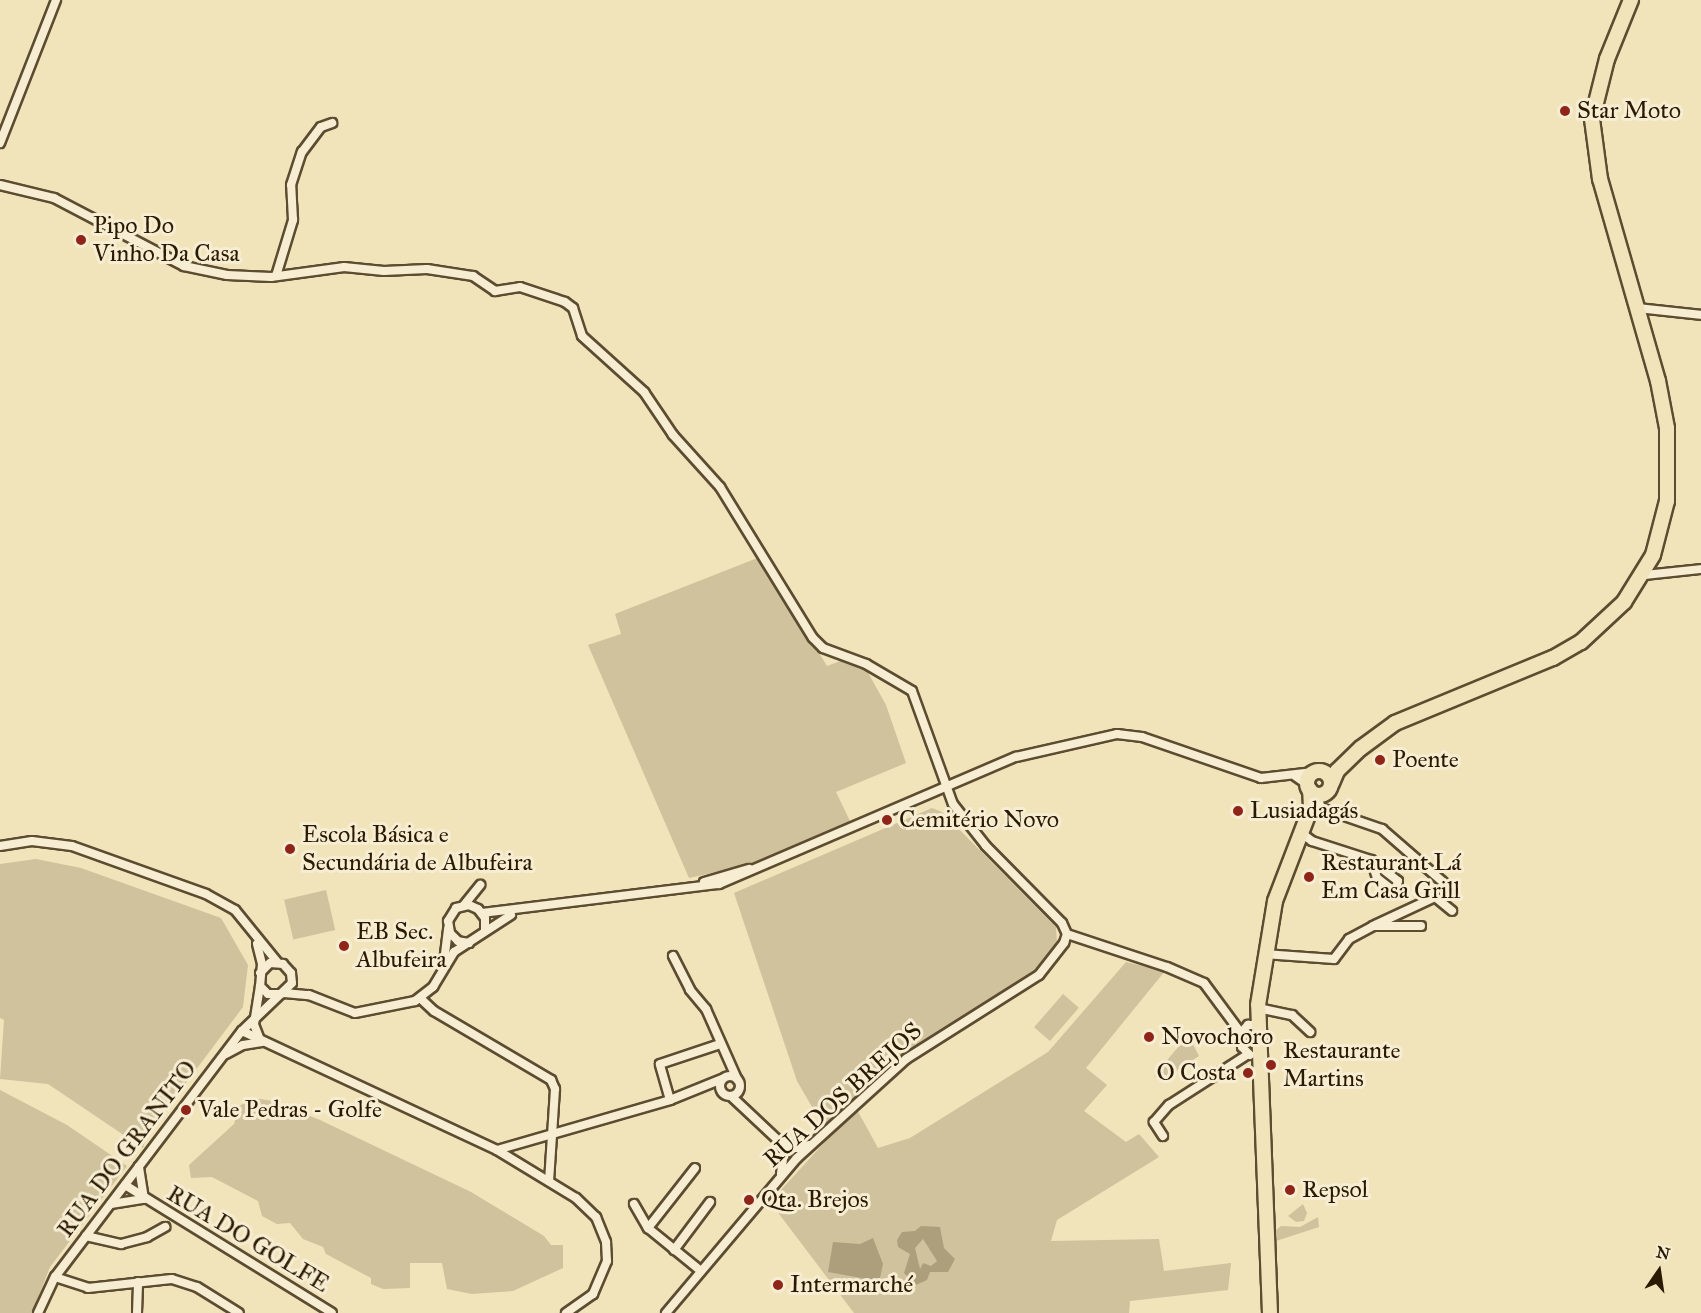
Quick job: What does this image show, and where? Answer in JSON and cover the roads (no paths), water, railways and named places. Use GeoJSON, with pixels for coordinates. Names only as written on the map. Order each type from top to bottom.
{"type":"FeatureCollection","features":[{"type":"Feature","properties":{"kind":"main road"},"geometry":{"type":"LineString","coordinates":[[1312,779],[1334,767],[1395,723],[1569,650],[1612,615],[1644,575],[1665,518],[1669,453],[1664,404],[1599,179],[1592,118],[1603,69],[1631,0]]}},
{"type":"Feature","properties":{"kind":"main road"},"geometry":{"type":"LineString","coordinates":[[1301,831],[1338,771],[1361,748]]}},
{"type":"Feature","properties":{"kind":"main road"},"geometry":{"type":"LineString","coordinates":[[1312,779],[1327,773],[1326,792]]}},
{"type":"Feature","properties":{"kind":"main road"},"geometry":{"type":"LineString","coordinates":[[1312,779],[1319,795],[1326,792]]}},
{"type":"Feature","properties":{"kind":"main road"},"geometry":{"type":"LineString","coordinates":[[1270,1313],[1270,1264],[1252,1055],[1258,1025],[1264,954],[1275,901],[1311,807],[1312,779]]}},
{"type":"Feature","properties":{"kind":"main road"},"geometry":{"type":"LineString","coordinates":[[1270,1264],[1280,1313]]}},
{"type":"Feature","properties":{"kind":"street"},"geometry":{"type":"LineString","coordinates":[[0,143],[56,0]]}},
{"type":"Feature","properties":{"kind":"street"},"geometry":{"type":"LineString","coordinates":[[276,276],[293,220],[291,185],[302,152],[321,127],[332,123]]}},
{"type":"Feature","properties":{"kind":"street"},"geometry":{"type":"LineString","coordinates":[[0,185],[54,198],[184,266],[227,275],[276,276],[344,267],[384,271],[427,269],[473,276],[502,292],[520,287],[538,290],[573,308],[582,336],[644,392],[673,435],[720,487],[813,638],[823,648],[866,664],[912,691],[953,804],[986,846],[1062,923],[1067,934],[1133,954],[1204,983],[1241,1033]]}},
{"type":"Feature","properties":{"kind":"street"},"geometry":{"type":"LineString","coordinates":[[1637,308],[1701,315]]}},
{"type":"Feature","properties":{"kind":"street"},"geometry":{"type":"LineString","coordinates":[[1644,575],[1701,569]]}},
{"type":"Feature","properties":{"kind":"street"},"geometry":{"type":"LineString","coordinates":[[464,905],[480,911],[519,911],[686,887],[770,863],[1016,757],[1117,734],[1142,737],[1261,778],[1294,776],[1312,779]]}},
{"type":"Feature","properties":{"kind":"street"},"geometry":{"type":"LineString","coordinates":[[1294,776],[1312,779]]}},
{"type":"Feature","properties":{"kind":"street"},"geometry":{"type":"LineString","coordinates":[[1326,792],[1321,808],[1382,829],[1443,882]]}},
{"type":"Feature","properties":{"kind":"street"},"geometry":{"type":"LineString","coordinates":[[1301,831],[1312,840],[1371,860]]}},
{"type":"Feature","properties":{"kind":"street"},"geometry":{"type":"LineString","coordinates":[[0,846],[32,841],[72,846],[206,894],[235,910],[278,963],[288,968],[292,979],[309,995]]}},
{"type":"Feature","properties":{"kind":"street"},"geometry":{"type":"LineString","coordinates":[[444,965],[452,912],[464,905],[480,885],[480,911],[485,930]]}},
{"type":"Feature","properties":{"kind":"street"},"geometry":{"type":"LineString","coordinates":[[1264,954],[1334,959],[1349,939],[1435,897],[1452,911]]}},
{"type":"Feature","properties":{"kind":"street"},"geometry":{"type":"LineString","coordinates":[[251,929],[262,964],[260,986],[268,994],[309,995],[355,1012],[420,998],[433,987],[444,965],[454,952],[485,930],[519,911]]}},
{"type":"Feature","properties":{"kind":"street"},"geometry":{"type":"LineString","coordinates":[[1373,926],[1421,926]]}},
{"type":"Feature","properties":{"kind":"street"},"geometry":{"type":"LineString","coordinates":[[448,927],[454,937],[469,943]]}},
{"type":"Feature","properties":{"kind":"street","name":"RUA DOS BREJOS"},"geometry":{"type":"LineString","coordinates":[[666,1313],[797,1158],[906,1059],[1039,975],[1064,943],[1067,934]]}},
{"type":"Feature","properties":{"kind":"street"},"geometry":{"type":"LineString","coordinates":[[673,956],[690,990],[706,1009],[720,1044],[759,1122]]}},
{"type":"Feature","properties":{"kind":"street"},"geometry":{"type":"LineString","coordinates":[[260,973],[265,966],[278,963]]}},
{"type":"Feature","properties":{"kind":"street"},"geometry":{"type":"LineString","coordinates":[[283,994],[292,979]]}},
{"type":"Feature","properties":{"kind":"street","name":"RUA DO GRANITO"},"geometry":{"type":"LineString","coordinates":[[255,1014],[260,986]]}},
{"type":"Feature","properties":{"kind":"street","name":"RUA DO GRANITO"},"geometry":{"type":"LineString","coordinates":[[38,1313],[55,1277],[139,1165],[255,1014],[283,994]]}},
{"type":"Feature","properties":{"kind":"street"},"geometry":{"type":"LineString","coordinates":[[420,998],[434,1011],[551,1080],[555,1089],[549,1181]]}},
{"type":"Feature","properties":{"kind":"street"},"geometry":{"type":"LineString","coordinates":[[1258,1008],[1292,1014],[1310,1032]]}},
{"type":"Feature","properties":{"kind":"street"},"geometry":{"type":"LineString","coordinates":[[255,1014],[255,1033],[262,1042]]}},
{"type":"Feature","properties":{"kind":"street"},"geometry":{"type":"LineString","coordinates":[[1163,1136],[1154,1122],[1170,1105],[1252,1055],[1240,1042],[1241,1033],[1248,1025],[1258,1025]]}},
{"type":"Feature","properties":{"kind":"street"},"geometry":{"type":"LineString","coordinates":[[242,1031],[497,1150],[549,1181],[596,1217],[606,1242],[607,1261],[601,1280],[593,1294],[579,1310],[566,1313]]}},
{"type":"Feature","properties":{"kind":"street"},"geometry":{"type":"LineString","coordinates":[[223,1056],[243,1045],[262,1042]]}},
{"type":"Feature","properties":{"kind":"street"},"geometry":{"type":"LineString","coordinates":[[670,1100],[660,1064],[720,1044]]}},
{"type":"Feature","properties":{"kind":"street"},"geometry":{"type":"LineString","coordinates":[[497,1150],[670,1100],[695,1092],[722,1079],[738,1082]]}},
{"type":"Feature","properties":{"kind":"street"},"geometry":{"type":"LineString","coordinates":[[722,1079],[727,1095],[797,1158]]}},
{"type":"Feature","properties":{"kind":"street"},"geometry":{"type":"LineString","coordinates":[[727,1095],[738,1082]]}},
{"type":"Feature","properties":{"kind":"street"},"geometry":{"type":"LineString","coordinates":[[695,1092],[727,1095]]}},
{"type":"Feature","properties":{"kind":"street"},"geometry":{"type":"LineString","coordinates":[[787,1149],[813,1143]]}},
{"type":"Feature","properties":{"kind":"street"},"geometry":{"type":"LineString","coordinates":[[781,1176],[787,1149]]}},
{"type":"Feature","properties":{"kind":"street","name":"RUA DO GOLFE"},"geometry":{"type":"LineString","coordinates":[[139,1165],[144,1199]]}},
{"type":"Feature","properties":{"kind":"street"},"geometry":{"type":"LineString","coordinates":[[648,1228],[694,1168]]}},
{"type":"Feature","properties":{"kind":"street","name":"RUA DO GOLFE"},"geometry":{"type":"LineString","coordinates":[[125,1185],[144,1199],[332,1313]]}},
{"type":"Feature","properties":{"kind":"street","name":"RUA DO GOLFE"},"geometry":{"type":"LineString","coordinates":[[110,1204],[144,1199]]}},
{"type":"Feature","properties":{"kind":"street"},"geometry":{"type":"LineString","coordinates":[[674,1250],[710,1202]]}},
{"type":"Feature","properties":{"kind":"street"},"geometry":{"type":"LineString","coordinates":[[634,1204],[648,1228],[701,1271]]}},
{"type":"Feature","properties":{"kind":"street"},"geometry":{"type":"LineString","coordinates":[[86,1236],[121,1245],[147,1238],[165,1227]]}},
{"type":"Feature","properties":{"kind":"street"},"geometry":{"type":"LineString","coordinates":[[55,1277],[88,1288],[138,1282],[184,1281],[239,1313]]}},
{"type":"Feature","properties":{"kind":"street"},"geometry":{"type":"LineString","coordinates":[[137,1313],[138,1282]]}},
{"type":"Feature","properties":{"kind":"place","name":"Star Moto"},"geometry":{"type":"Point","coordinates":[1565,111]}},
{"type":"Feature","properties":{"kind":"place","name":"Pipo Do Vinho Da Casa"},"geometry":{"type":"Point","coordinates":[81,240]}},
{"type":"Feature","properties":{"kind":"place","name":"Poente"},"geometry":{"type":"Point","coordinates":[1380,760]}},
{"type":"Feature","properties":{"kind":"place","name":"Lusiadagás"},"geometry":{"type":"Point","coordinates":[1238,811]}},
{"type":"Feature","properties":{"kind":"place","name":"Cemitério Novo"},"geometry":{"type":"Point","coordinates":[887,820]}},
{"type":"Feature","properties":{"kind":"place","name":"Escola Básica e Secundária de Albufeira"},"geometry":{"type":"Point","coordinates":[290,849]}},
{"type":"Feature","properties":{"kind":"place","name":"Restaurant Lá Em Casa Grill"},"geometry":{"type":"Point","coordinates":[1309,877]}},
{"type":"Feature","properties":{"kind":"place","name":"EB Sec. Albufeira"},"geometry":{"type":"Point","coordinates":[344,946]}},
{"type":"Feature","properties":{"kind":"place","name":"Novochoro"},"geometry":{"type":"Point","coordinates":[1149,1037]}},
{"type":"Feature","properties":{"kind":"place","name":"Restaurante Martins"},"geometry":{"type":"Point","coordinates":[1271,1065]}},
{"type":"Feature","properties":{"kind":"place","name":"O Costa"},"geometry":{"type":"Point","coordinates":[1248,1073]}},
{"type":"Feature","properties":{"kind":"place","name":"Vale Pedras - Golfe"},"geometry":{"type":"Point","coordinates":[186,1110]}},
{"type":"Feature","properties":{"kind":"place","name":"Repsol"},"geometry":{"type":"Point","coordinates":[1290,1190]}},
{"type":"Feature","properties":{"kind":"place","name":"Qta. Brejos"},"geometry":{"type":"Point","coordinates":[749,1200]}},
{"type":"Feature","properties":{"kind":"place","name":"Intermarché"},"geometry":{"type":"Point","coordinates":[778,1285]}}]}
